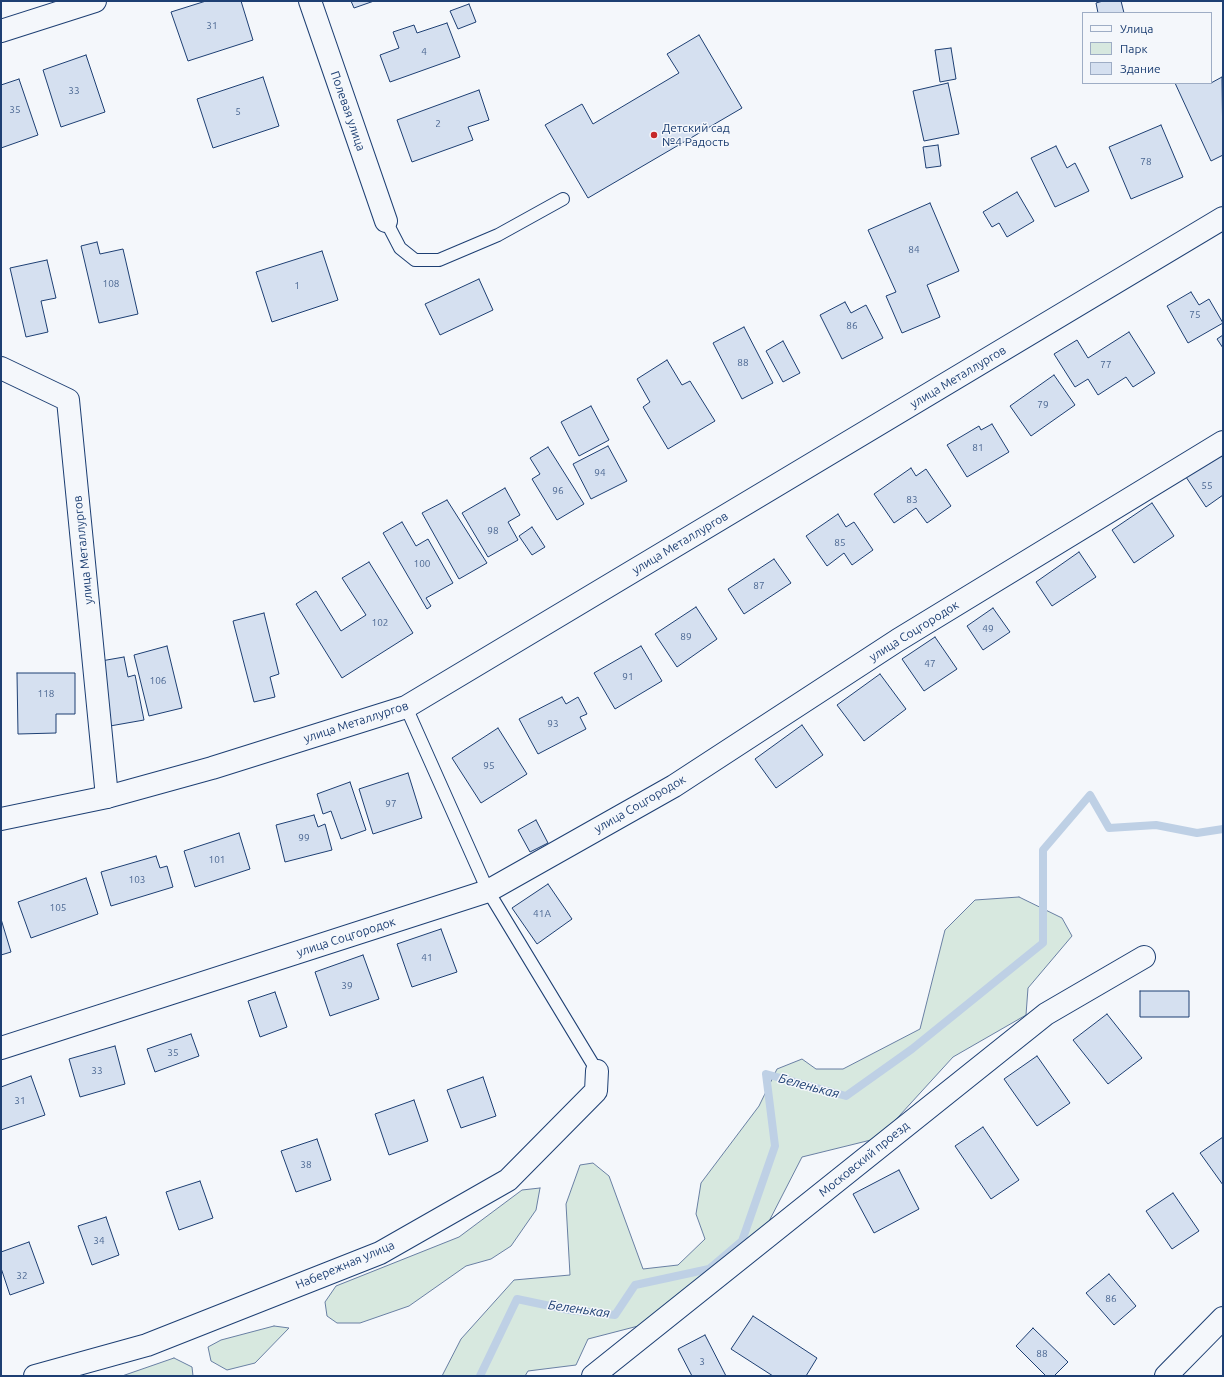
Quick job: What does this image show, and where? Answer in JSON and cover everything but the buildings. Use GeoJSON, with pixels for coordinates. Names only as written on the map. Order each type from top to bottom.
{"type":"FeatureCollection","features":[{"type":"Feature","properties":{"kind":"street"},"geometry":{"type":"LineString","coordinates":[[1,32],[95,1]]}},
{"type":"Feature","properties":{"kind":"street","name":"Полевая улица"},"geometry":{"type":"LineString","coordinates":[[310,1],[386,221]]}},
{"type":"Feature","properties":{"kind":"street","name":"улица Металлургов"},"geometry":{"type":"LineString","coordinates":[[1,819],[107,797],[212,768],[406,707],[1223,218]]}},
{"type":"Feature","properties":{"kind":"street","name":"улица Металлургов"},"geometry":{"type":"LineString","coordinates":[[1,368],[68,400],[107,797]]}},
{"type":"Feature","properties":{"kind":"street","name":"улица Соцгородок"},"geometry":{"type":"LineString","coordinates":[[1,1048],[488,891],[674,786],[898,640],[1223,442]]}},
{"type":"Feature","properties":{"kind":"street","name":"Московский проезд"},"geometry":{"type":"LineString","coordinates":[[593,1376],[1046,1014],[1144,957]]}},
{"type":"Feature","properties":{"kind":"street","name":"Набережная улица"},"geometry":{"type":"LineString","coordinates":[[35,1376],[147,1345],[380,1253],[508,1180],[596,1091],[597,1071]]}},
{"type":"Feature","properties":{"kind":"street"},"geometry":{"type":"LineString","coordinates":[[1166,1376],[1223,1318]]}},
{"type":"Feature","properties":{"kind":"lane"},"geometry":{"type":"LineString","coordinates":[[386,221],[400,248],[415,260],[439,260],[498,235],[563,199]]}},
{"type":"Feature","properties":{"kind":"lane"},"geometry":{"type":"LineString","coordinates":[[406,707],[488,891],[597,1071]]}},
{"type":"Feature","properties":{"kind":"green space"},"geometry":{"type":"Polygon","coordinates":[[[1019,897],[1062,918],[1072,936],[1028,988],[1026,1015],[953,1057],[879,1138],[802,1157],[764,1231],[642,1325],[588,1339],[576,1365],[528,1371],[525,1376],[442,1376],[461,1339],[514,1280],[570,1275],[566,1204],[580,1165],[593,1163],[609,1176],[643,1269],[678,1265],[705,1239],[696,1214],[701,1183],[759,1106],[777,1069],[802,1059],[816,1069],[843,1069],[920,1029],[945,930],[975,900],[1019,897]]]}},
{"type":"Feature","properties":{"kind":"green space"},"geometry":{"type":"Polygon","coordinates":[[[540,1188],[536,1210],[511,1246],[491,1259],[466,1266],[409,1306],[360,1323],[337,1323],[327,1316],[325,1302],[336,1286],[459,1237],[522,1190],[540,1188]]]}},
{"type":"Feature","properties":{"kind":"green space"},"geometry":{"type":"Polygon","coordinates":[[[274,1326],[289,1328],[255,1363],[227,1370],[211,1361],[208,1347],[221,1340],[274,1326]]]}},
{"type":"Feature","properties":{"kind":"green space"},"geometry":{"type":"Polygon","coordinates":[[[174,1358],[192,1367],[193,1376],[122,1376],[174,1358]]]}},
{"type":"Feature","properties":{"kind":"waterway","name":"Беленькая"},"geometry":{"type":"LineString","coordinates":[[480,1376],[517,1299],[569,1310],[615,1315],[635,1285],[709,1269],[742,1241],[775,1146],[766,1074],[846,1096],[912,1049],[1043,943],[1043,850],[1090,795],[1109,828],[1156,825],[1197,833],[1223,829]]}},
{"type":"Feature","properties":{"kind":"place","name":"Детский сад №4 Радость"},"geometry":{"type":"Point","coordinates":[654,135]}}]}
